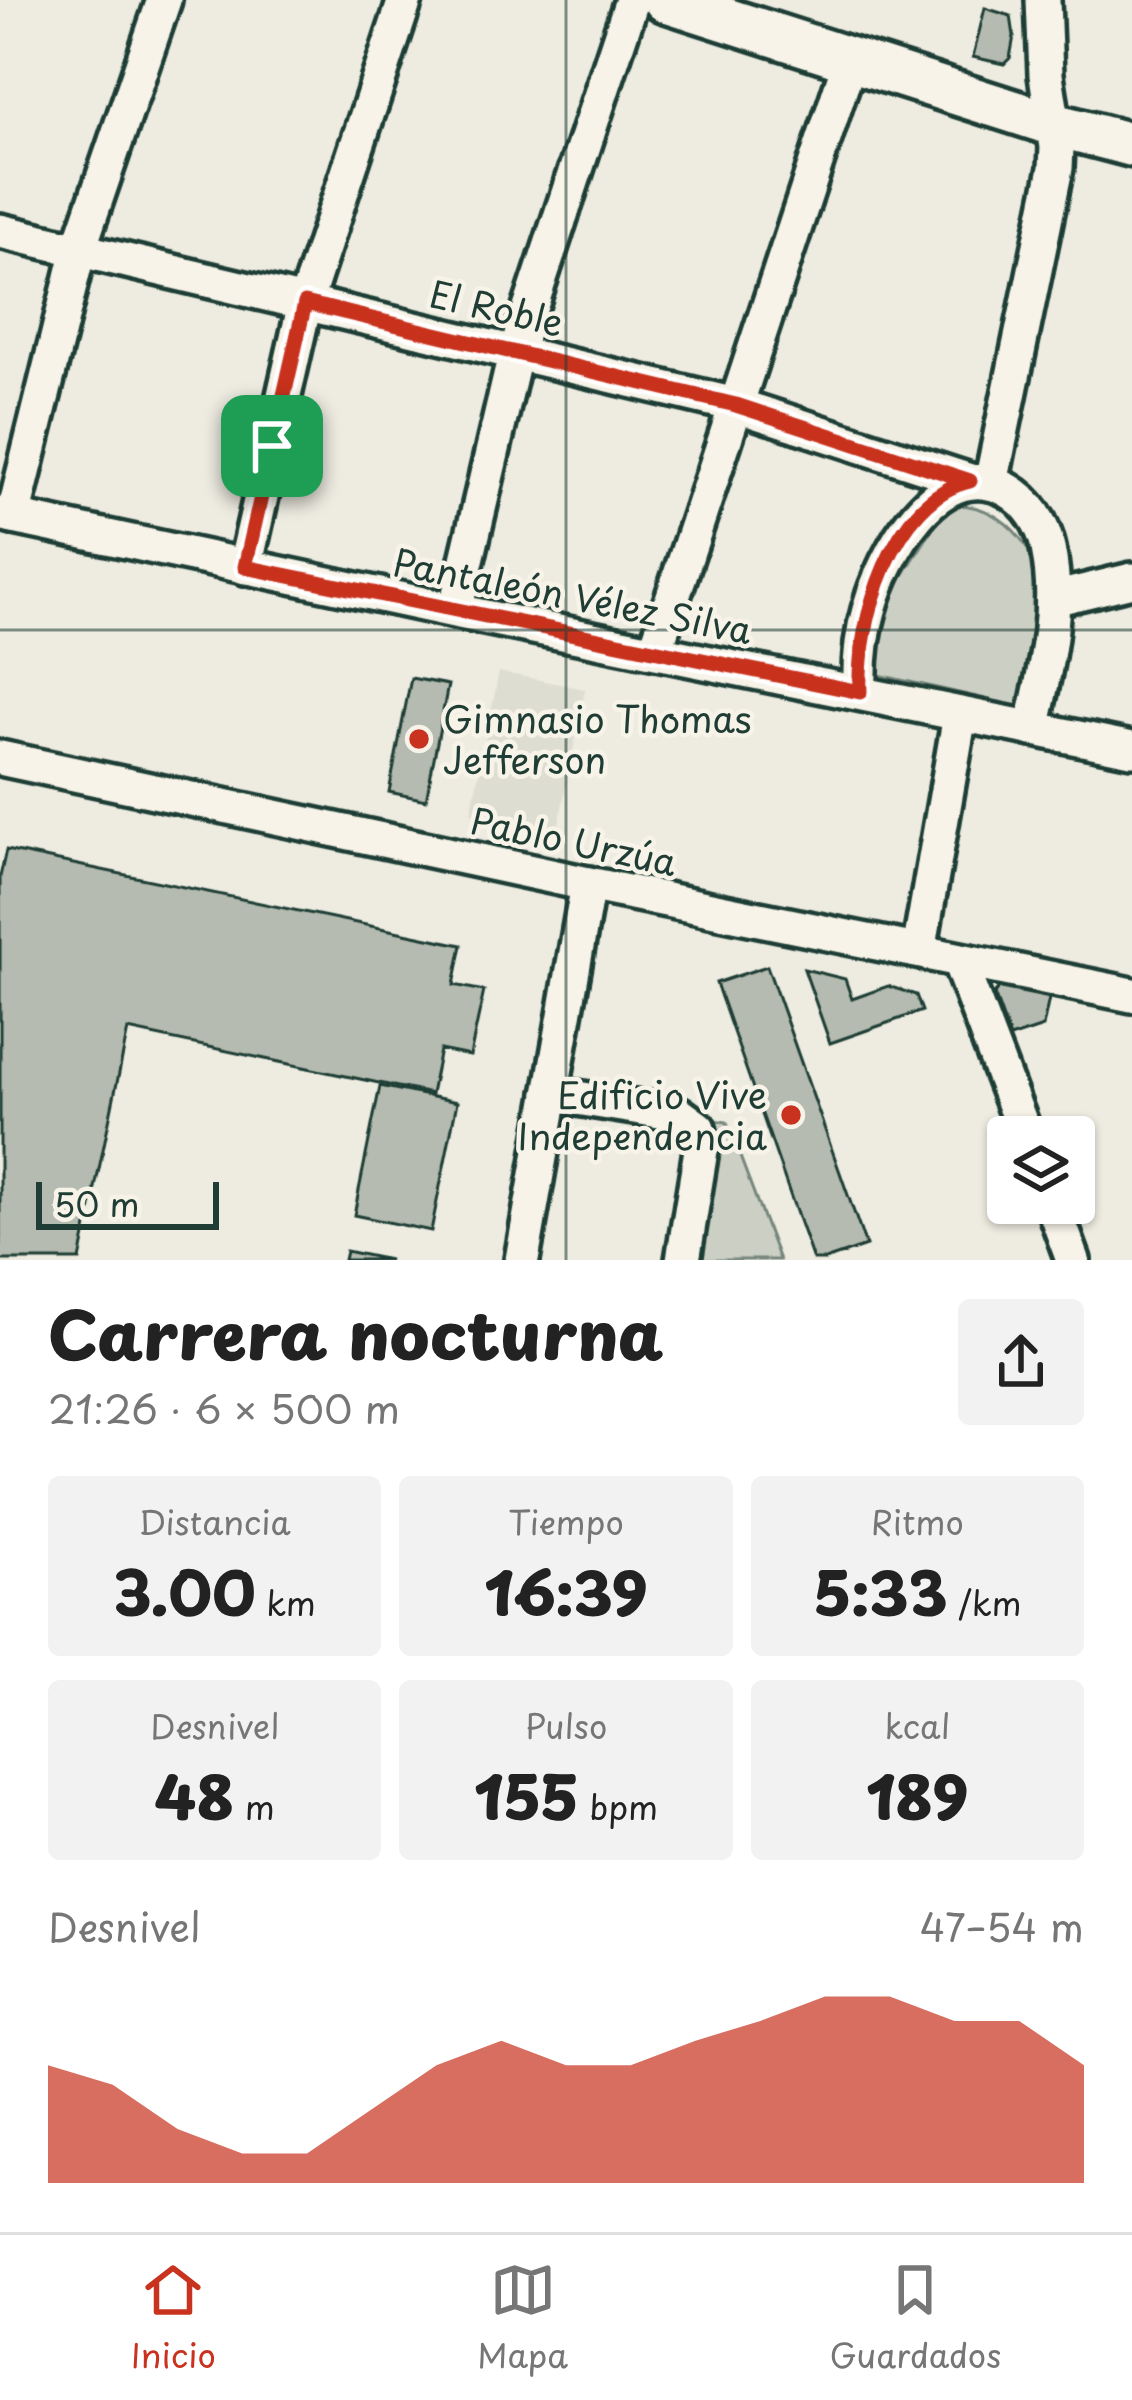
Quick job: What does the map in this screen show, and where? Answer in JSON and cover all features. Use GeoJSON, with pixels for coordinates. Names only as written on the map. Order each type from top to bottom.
{"type":"FeatureCollection","features":[{"type":"Feature","properties":{"kind":"main road"},"geometry":{"type":"LineString","coordinates":[[665,0],[1052,124],[1132,145]]}},
{"type":"Feature","properties":{"kind":"street"},"geometry":{"type":"LineString","coordinates":[[6,516],[79,249],[164,0]]}},
{"type":"Feature","properties":{"kind":"street"},"geometry":{"type":"LineString","coordinates":[[245,567],[305,303],[404,0]]}},
{"type":"Feature","properties":{"kind":"street"},"geometry":{"type":"LineString","coordinates":[[455,611],[516,351],[632,0]]}},
{"type":"Feature","properties":{"kind":"street"},"geometry":{"type":"LineString","coordinates":[[981,482],[1056,168],[1043,0]]}},
{"type":"Feature","properties":{"kind":"street"},"geometry":{"type":"LineString","coordinates":[[655,651],[850,60]]}},
{"type":"Feature","properties":{"kind":"street","name":"El Roble"},"geometry":{"type":"LineString","coordinates":[[0,231],[736,405],[981,482]]}},
{"type":"Feature","properties":{"kind":"street"},"geometry":{"type":"LineString","coordinates":[[860,692],[866,620],[891,553],[932,502],[949,489],[981,482],[1022,499],[1047,543],[1052,635],[1032,729]]}},
{"type":"Feature","properties":{"kind":"street","name":"Pantaleón Vélez Silva"},"geometry":{"type":"LineString","coordinates":[[6,516],[1132,749]]}},
{"type":"Feature","properties":{"kind":"street"},"geometry":{"type":"LineString","coordinates":[[1053,598],[1132,580]]}},
{"type":"Feature","properties":{"kind":"street"},"geometry":{"type":"LineString","coordinates":[[919,951],[960,715]]}},
{"type":"Feature","properties":{"kind":"street","name":"Pablo Urzúa"},"geometry":{"type":"LineString","coordinates":[[0,758],[1132,994]]}},
{"type":"Feature","properties":{"kind":"street"},"geometry":{"type":"LineString","coordinates":[[522,1260],[588,884]]}},
{"type":"Feature","properties":{"kind":"street"},"geometry":{"type":"LineString","coordinates":[[959,961],[1019,1116]]}},
{"type":"Feature","properties":{"kind":"street"},"geometry":{"type":"LineString","coordinates":[[551,1094],[679,1114],[698,1128],[702,1144],[683,1260]]}},
{"type":"Feature","properties":{"kind":"street"},"geometry":{"type":"LineString","coordinates":[[1060,1224],[1073,1260]]}},
{"type":"Feature","properties":{"kind":"shaded area"},"geometry":{"type":"Polygon","coordinates":[[[958,505],[992,514],[1007,524],[1037,568],[1042,616],[1026,708],[870,673],[893,591],[941,516],[958,505]]]}},
{"type":"Feature","properties":{"kind":"shaded area"},"geometry":{"type":"Polygon","coordinates":[[[499,672],[585,689],[558,829],[471,813],[499,672]]]}},
{"type":"Feature","properties":{"kind":"shaded area"},"geometry":{"type":"Polygon","coordinates":[[[714,1120],[727,1122],[779,1260],[692,1260],[714,1120]]]}},
{"type":"Feature","properties":{"kind":"building"},"geometry":{"type":"Polygon","coordinates":[[[985,8],[1011,16],[1014,36],[1010,58],[1004,64],[973,57],[985,8]]]}},
{"type":"Feature","properties":{"kind":"building","name":"Gimnasio Thomas Jefferson"},"geometry":{"type":"Polygon","coordinates":[[[411,678],[448,685],[426,800],[389,792],[411,678]]]}},
{"type":"Feature","properties":{"kind":"building"},"geometry":{"type":"Polygon","coordinates":[[[6,850],[462,945],[454,985],[484,991],[470,1056],[440,1050],[431,1094],[128,1030],[80,1260],[0,1260],[0,877],[6,850]]]}},
{"type":"Feature","properties":{"kind":"building","name":"Edificio Vive Independencia"},"geometry":{"type":"Polygon","coordinates":[[[767,966],[866,1246],[825,1260],[813,1260],[716,983],[767,966]]]}},
{"type":"Feature","properties":{"kind":"building"},"geometry":{"type":"Polygon","coordinates":[[[804,969],[845,979],[852,999],[888,986],[916,995],[922,1011],[830,1043],[804,969]]]}},
{"type":"Feature","properties":{"kind":"building"},"geometry":{"type":"Polygon","coordinates":[[[1005,982],[1050,993],[1043,1027],[1010,1038],[994,994],[1005,982]]]}},
{"type":"Feature","properties":{"kind":"building"},"geometry":{"type":"Polygon","coordinates":[[[380,1086],[457,1102],[431,1231],[354,1215],[380,1086]]]}},
{"type":"Feature","properties":{"kind":"building"},"geometry":{"type":"Polygon","coordinates":[[[346,1251],[389,1260],[344,1260],[346,1251]]]}},
{"type":"Feature","properties":{"kind":"place","name":"Gimnasio Thomas Jefferson"},"geometry":{"type":"Point","coordinates":[419,739]}},
{"type":"Feature","properties":{"kind":"place","name":"Edificio Vive Independencia"},"geometry":{"type":"Point","coordinates":[791,1115]}},
{"type":"Feature","properties":{"kind":"route"},"geometry":{"type":"LineString","coordinates":[[305,303],[736,405],[970,481],[932,502],[891,553],[866,620],[860,692],[245,567],[272,446],[305,303]]}}]}
